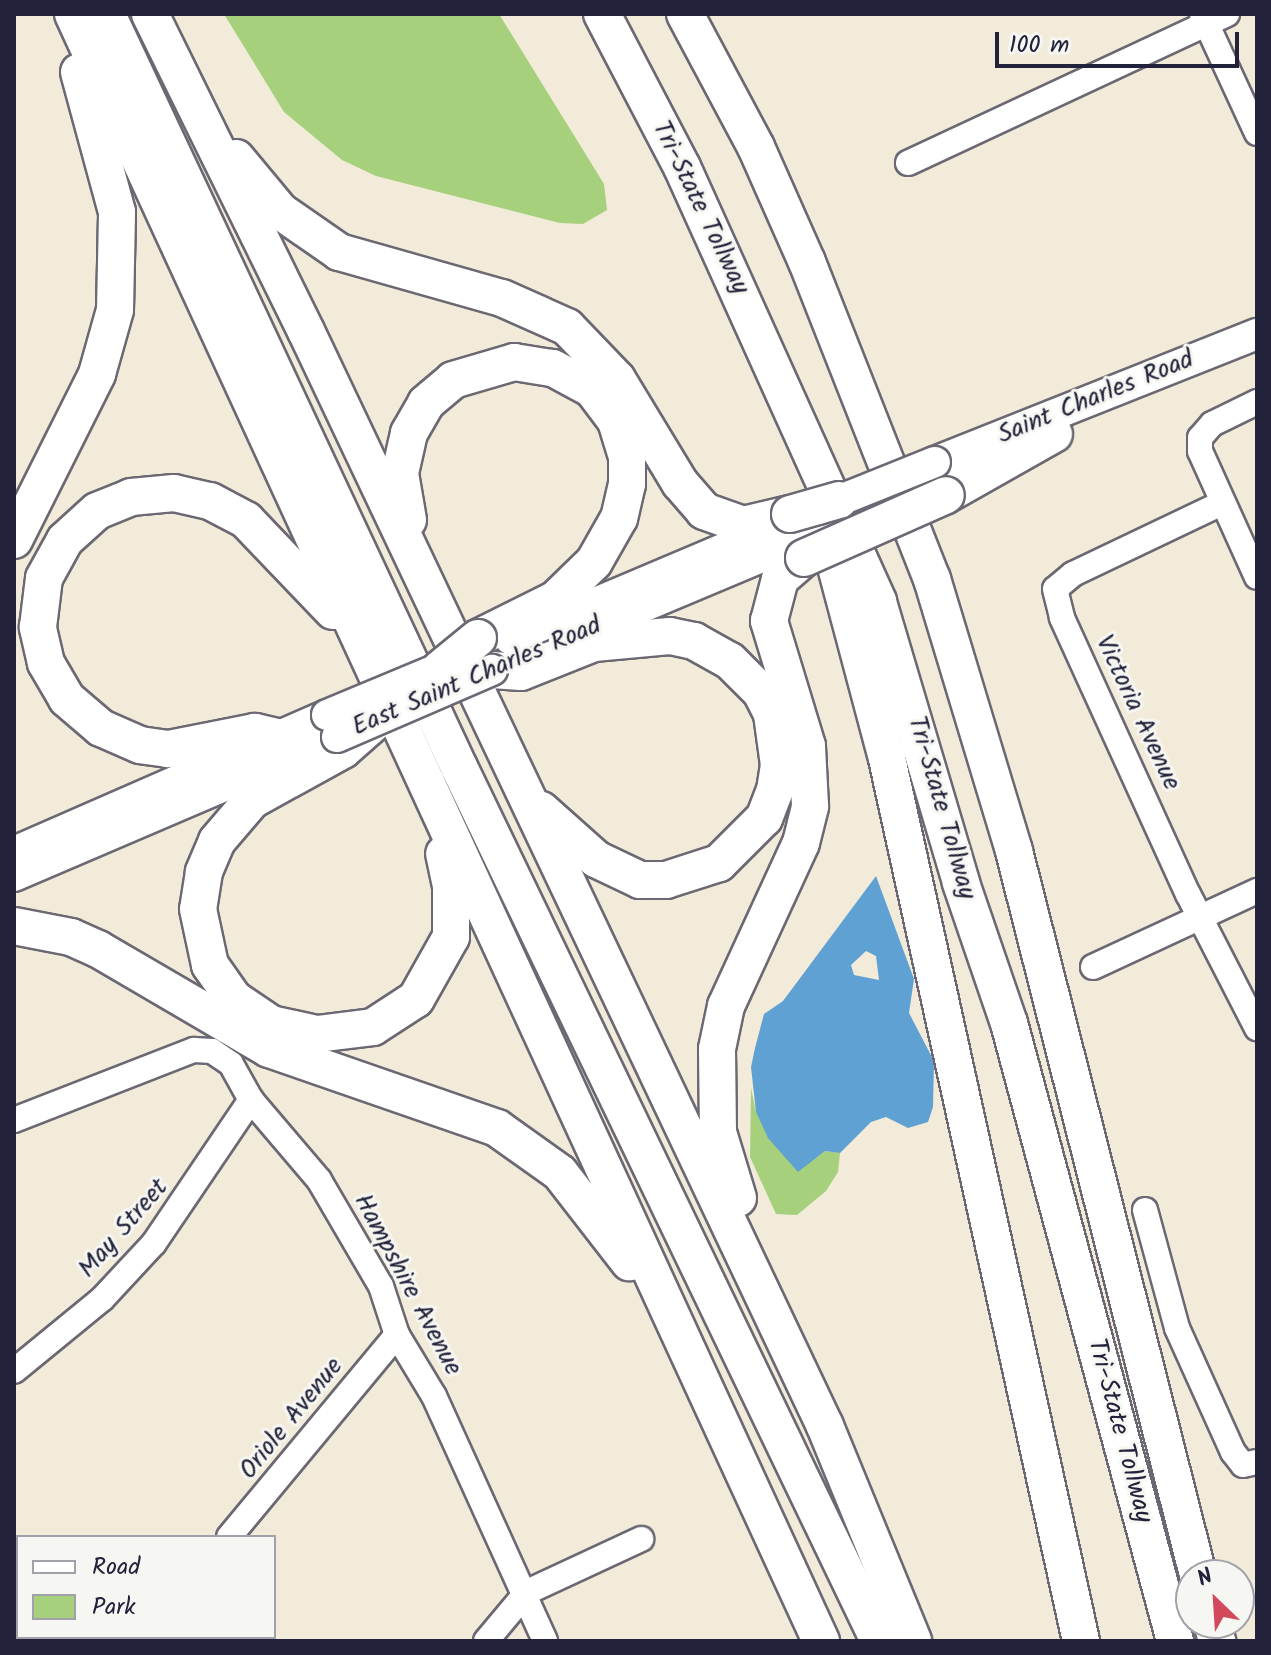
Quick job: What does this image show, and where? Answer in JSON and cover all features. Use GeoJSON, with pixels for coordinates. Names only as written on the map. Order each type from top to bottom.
{"type":"FeatureCollection","features":[{"type":"Feature","properties":{"kind":"highway"},"geometry":{"type":"LineString","coordinates":[[14,540],[97,374],[120,276],[111,176],[58,14]]}},
{"type":"Feature","properties":{"kind":"highway"},"geometry":{"type":"LineString","coordinates":[[73,14],[821,1641]]}},
{"type":"Feature","properties":{"kind":"highway"},"geometry":{"type":"LineString","coordinates":[[107,14],[466,781],[879,1641]]}},
{"type":"Feature","properties":{"kind":"highway"},"geometry":{"type":"LineString","coordinates":[[150,14],[825,1426],[913,1641]]}},
{"type":"Feature","properties":{"kind":"highway"},"geometry":{"type":"LineString","coordinates":[[158,14],[244,170],[308,233],[339,252],[502,298],[567,327],[617,379],[680,483],[704,511],[743,525],[796,533],[941,480],[1054,434]]}},
{"type":"Feature","properties":{"kind":"highway","name":"Tri-State Tollway"},"geometry":{"type":"LineString","coordinates":[[602,14],[682,167],[807,434],[878,602],[908,690],[961,883],[1009,1023],[1175,1641]]}},
{"type":"Feature","properties":{"kind":"highway","name":"Tri-State Tollway"},"geometry":{"type":"LineString","coordinates":[[685,14],[756,147],[807,262],[932,579],[1014,851],[1159,1439],[1193,1559]]}},
{"type":"Feature","properties":{"kind":"highway"},"geometry":{"type":"LineString","coordinates":[[429,594],[400,473],[409,433],[426,403],[453,380],[481,367],[514,362],[553,368],[592,389],[616,421],[627,457],[619,518],[594,562],[556,599],[484,653],[440,669]]}},
{"type":"Feature","properties":{"kind":"highway"},"geometry":{"type":"LineString","coordinates":[[807,434],[837,583],[886,754],[1081,1641]]}},
{"type":"Feature","properties":{"kind":"highway"},"geometry":{"type":"LineString","coordinates":[[277,737],[255,732],[190,748],[156,748],[112,734],[77,710],[54,680],[39,636],[44,578],[65,540],[97,511],[131,497],[174,493],[210,501],[266,537],[356,633]]}},
{"type":"Feature","properties":{"kind":"highway"},"geometry":{"type":"LineString","coordinates":[[825,1426],[822,1387],[724,1162],[714,1099],[726,1006],[801,843],[810,806],[807,746],[769,621],[796,533],[839,500]]}},
{"type":"Feature","properties":{"kind":"highway"},"geometry":{"type":"LineString","coordinates":[[484,653],[521,672],[594,643],[670,636],[713,651],[747,674],[761,692],[776,730],[779,765],[764,818],[719,863],[691,874],[666,880],[617,873],[570,839],[524,794]]}},
{"type":"Feature","properties":{"kind":"highway"},"geometry":{"type":"LineString","coordinates":[[378,720],[336,734],[252,800],[217,841],[204,872],[198,909],[204,952],[225,989],[258,1018],[317,1034],[373,1027],[416,999],[451,937],[451,886],[431,798]]}},
{"type":"Feature","properties":{"kind":"highway"},"geometry":{"type":"LineString","coordinates":[[14,926],[71,937],[98,949],[269,1049],[462,1113],[529,1147],[560,1173],[620,1248],[709,1396]]}},
{"type":"Feature","properties":{"kind":"main road","name":"Saint Charles Road"},"geometry":{"type":"LineString","coordinates":[[1054,434],[1257,337]]}},
{"type":"Feature","properties":{"kind":"main road","name":"Saint Charles Road"},"geometry":{"type":"LineString","coordinates":[[941,480],[1257,337]]}},
{"type":"Feature","properties":{"kind":"main road"},"geometry":{"type":"LineString","coordinates":[[839,500],[941,480]]}},
{"type":"Feature","properties":{"kind":"main road","name":"East Saint Charles Road"},"geometry":{"type":"LineString","coordinates":[[378,720],[484,653],[796,533]]}},
{"type":"Feature","properties":{"kind":"main road","name":"East Saint Charles Road"},"geometry":{"type":"LineString","coordinates":[[14,876],[336,734],[440,669]]}},
{"type":"Feature","properties":{"kind":"main road","name":"East Saint Charles Road"},"geometry":{"type":"LineString","coordinates":[[14,852],[277,737],[336,734]]}},
{"type":"Feature","properties":{"kind":"street"},"geometry":{"type":"LineString","coordinates":[[908,163],[1212,17],[1257,133]]}},
{"type":"Feature","properties":{"kind":"street"},"geometry":{"type":"LineString","coordinates":[[1257,402],[1212,424],[1200,438],[1200,451],[1257,577]]}},
{"type":"Feature","properties":{"kind":"street","name":"Victoria Avenue"},"geometry":{"type":"LineString","coordinates":[[1222,503],[1073,574],[1055,589],[1062,618],[1257,1028]]}},
{"type":"Feature","properties":{"kind":"street"},"geometry":{"type":"LineString","coordinates":[[1093,967],[1257,891]]}},
{"type":"Feature","properties":{"kind":"street","name":"Hampshire Avenue"},"geometry":{"type":"LineString","coordinates":[[14,1120],[194,1050],[212,1051],[231,1064],[251,1100],[319,1180],[381,1286],[397,1335],[434,1396],[527,1592],[545,1641]]}},
{"type":"Feature","properties":{"kind":"street","name":"May Street"},"geometry":{"type":"LineString","coordinates":[[14,1371],[69,1329],[140,1259],[203,1177],[251,1100]]}},
{"type":"Feature","properties":{"kind":"street"},"geometry":{"type":"LineString","coordinates":[[1145,1210],[1177,1328],[1250,1464]]}},
{"type":"Feature","properties":{"kind":"street","name":"Oriole Avenue"},"geometry":{"type":"LineString","coordinates":[[231,1535],[397,1335]]}},
{"type":"Feature","properties":{"kind":"street"},"geometry":{"type":"LineString","coordinates":[[486,1641],[527,1592],[641,1539]]}},
{"type":"Feature","properties":{"kind":"green space"},"geometry":{"type":"Polygon","coordinates":[[[224,14],[499,14],[604,184],[607,210],[583,224],[560,223],[376,176],[342,160],[284,112],[224,14]]]}},
{"type":"Feature","properties":{"kind":"green space"},"geometry":{"type":"Polygon","coordinates":[[[751,1088],[756,1112],[798,1171],[825,1151],[840,1153],[838,1172],[826,1191],[797,1215],[776,1214],[750,1157],[751,1088]]]}},
{"type":"Feature","properties":{"kind":"water"},"geometry":{"type":"Polygon","coordinates":[[[876,876],[914,979],[909,1013],[934,1061],[933,1107],[928,1122],[908,1128],[886,1117],[871,1122],[840,1153],[825,1151],[798,1172],[768,1138],[756,1112],[751,1067],[764,1014],[783,1001],[876,876]],[[866,951],[851,965],[854,975],[879,980],[876,956],[866,951]]]}}]}
